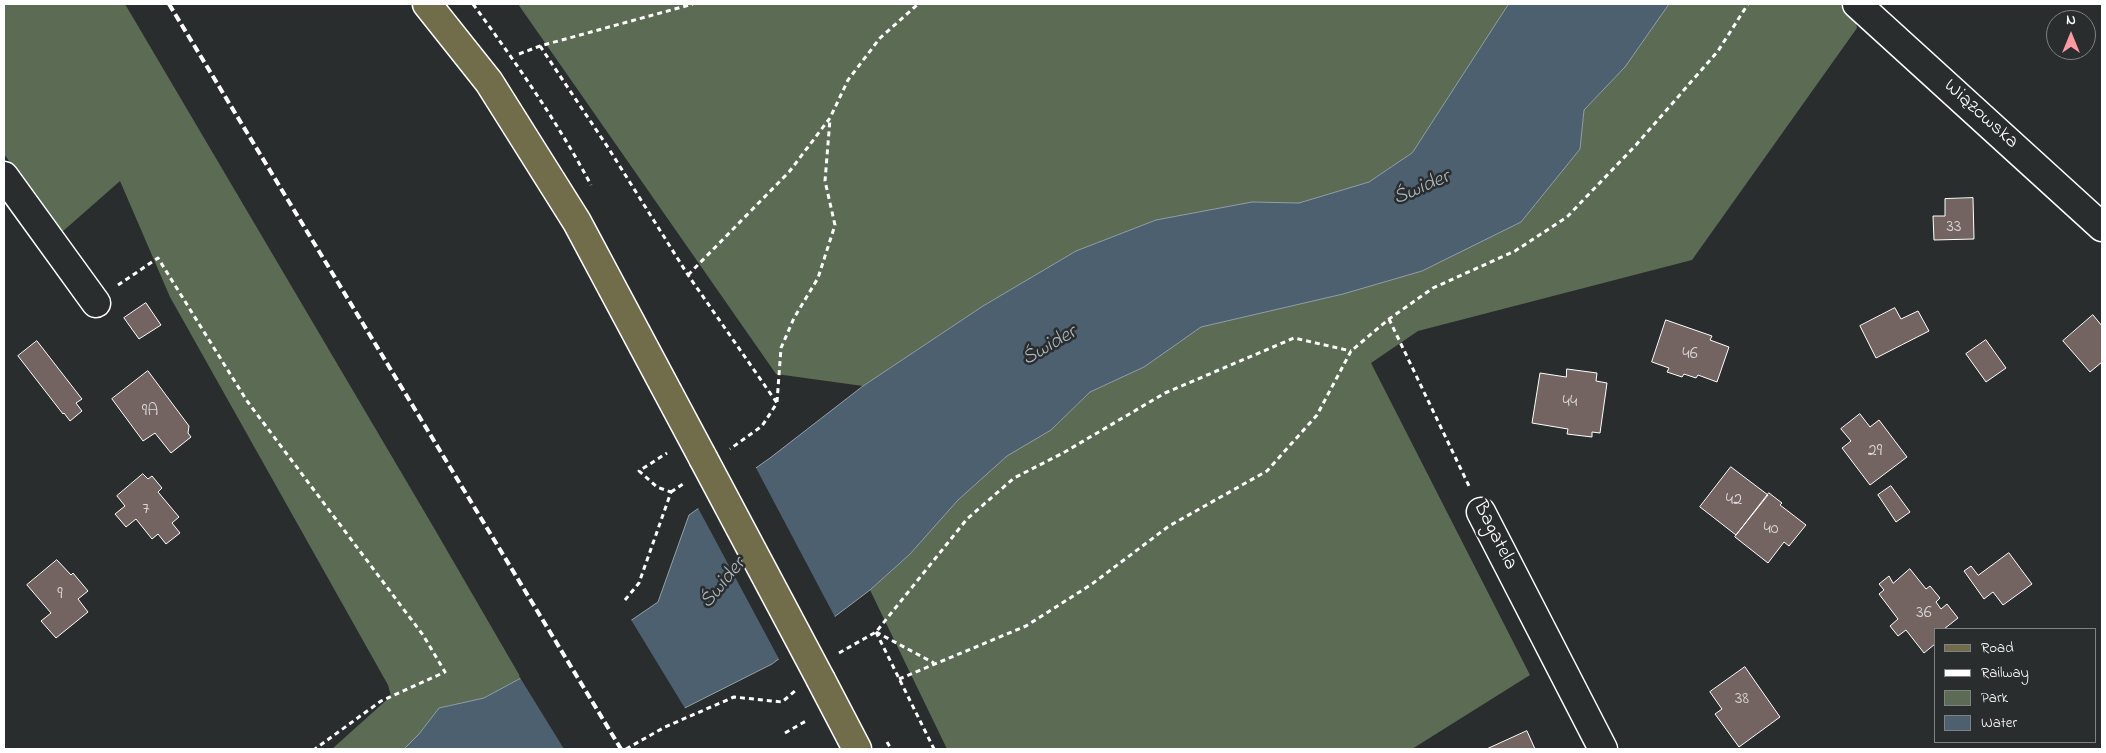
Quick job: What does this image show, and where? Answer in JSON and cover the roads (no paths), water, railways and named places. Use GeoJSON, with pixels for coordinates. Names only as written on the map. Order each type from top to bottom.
{"type":"FeatureCollection","features":[{"type":"Feature","properties":{"kind":"main road"},"geometry":{"type":"LineString","coordinates":[[428,4],[489,82],[577,222],[713,456],[821,680],[857,749]]}},
{"type":"Feature","properties":{"kind":"street","name":"Wiązowska"},"geometry":{"type":"LineString","coordinates":[[1857,4],[2102,227]]}},
{"type":"Feature","properties":{"kind":"street"},"geometry":{"type":"LineString","coordinates":[[4,176],[96,303]]}},
{"type":"Feature","properties":{"kind":"street","name":"Bagatela"},"geometry":{"type":"LineString","coordinates":[[1481,512],[1603,749]]}},
{"type":"Feature","properties":{"kind":"water","name":"Świder"},"geometry":{"type":"Polygon","coordinates":[[[1509,4],[1669,4],[1625,67],[1584,110],[1580,149],[1521,222],[1422,271],[1343,294],[1201,327],[1144,367],[1090,392],[1051,430],[1007,456],[958,500],[910,554],[870,590],[772,664],[661,720],[609,749],[404,749],[419,734],[439,708],[484,698],[521,678],[553,667],[598,643],[658,602],[689,515],[770,458],[863,386],[983,306],[1076,251],[1156,220],[1252,202],[1299,203],[1369,182],[1412,153],[1509,4]]]}},
{"type":"Feature","properties":{"kind":"railway"},"geometry":{"type":"LineString","coordinates":[[169,4],[621,749]]}}]}
